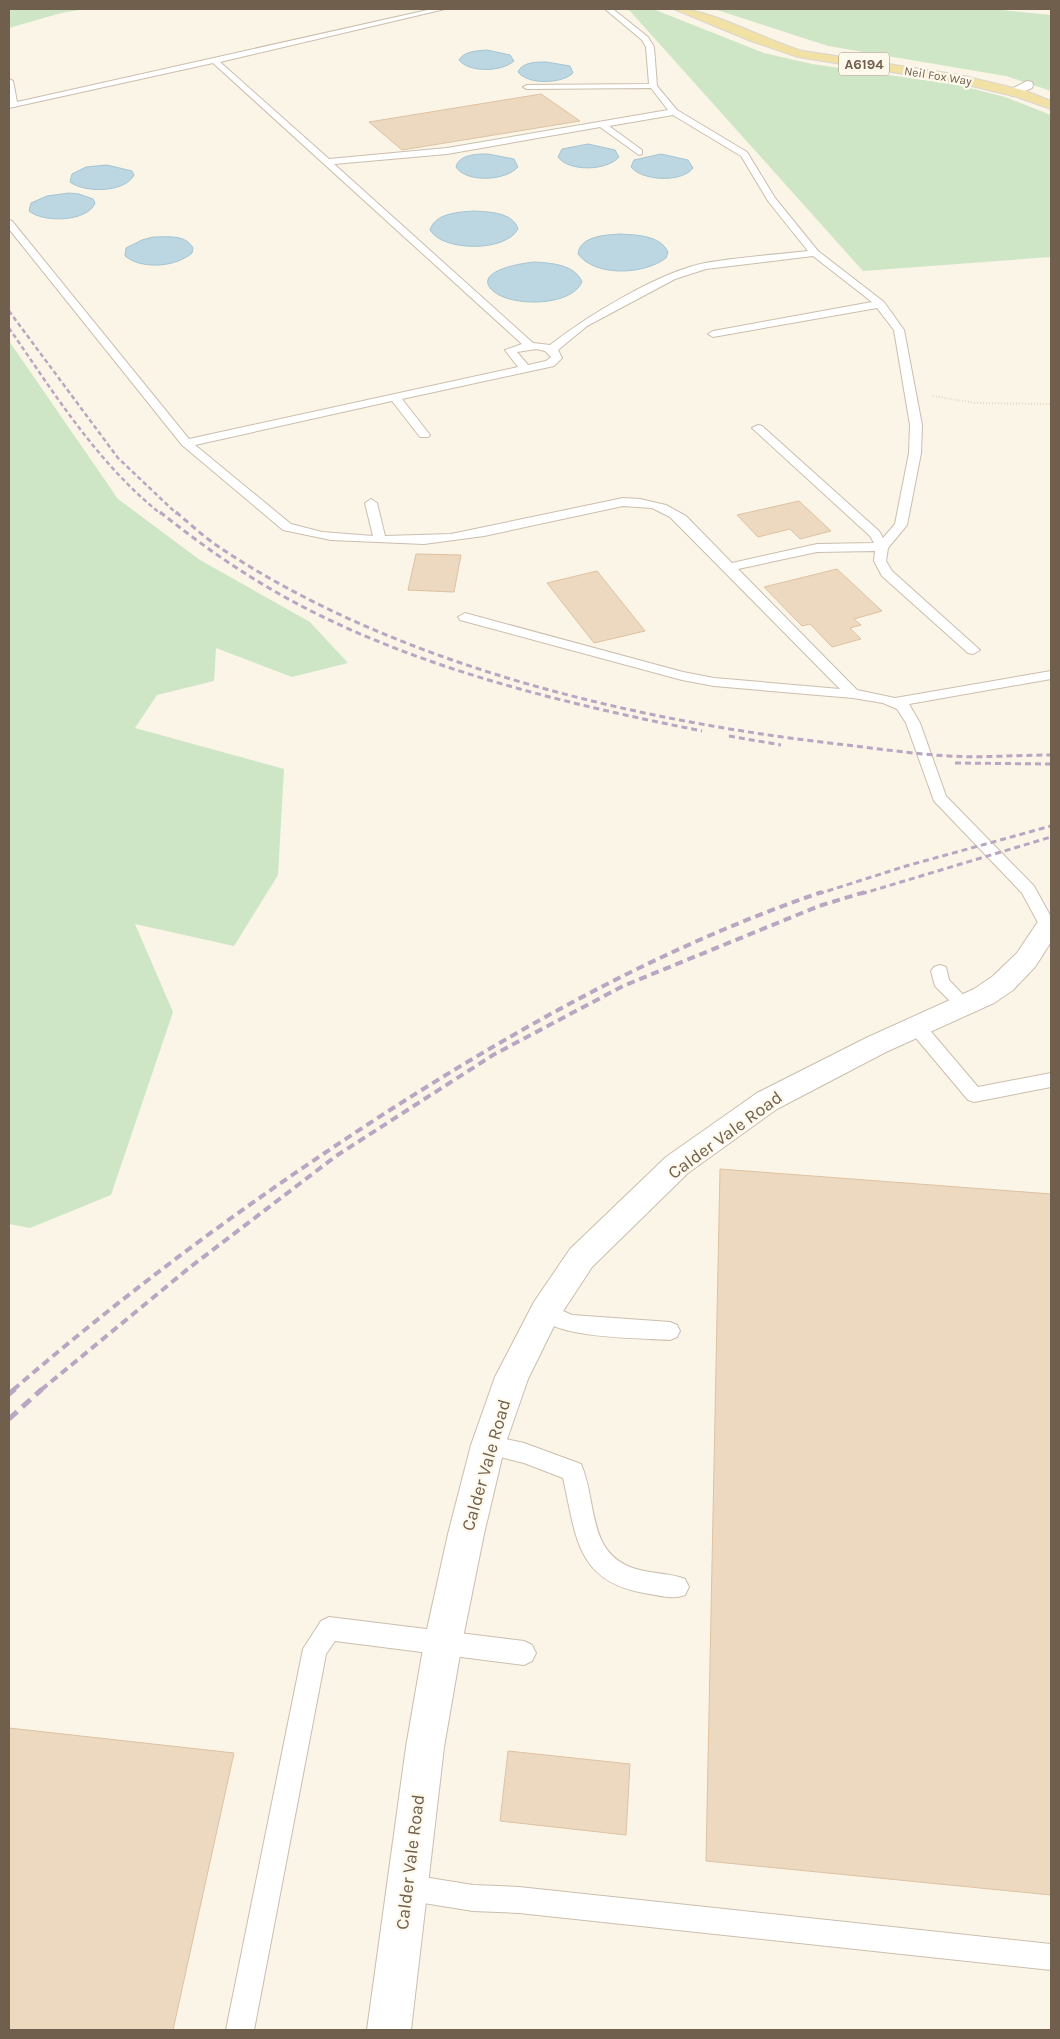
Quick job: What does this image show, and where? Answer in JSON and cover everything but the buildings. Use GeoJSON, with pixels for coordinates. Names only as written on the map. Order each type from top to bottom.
{"type":"FeatureCollection","features":[{"type":"Feature","properties":{"kind":"main road","name":"Neil Fox Way"},"geometry":{"type":"LineString","coordinates":[[680,9],[765,43],[800,53],[950,78],[1012,92],[1051,105]]}},
{"type":"Feature","properties":{"kind":"street"},"geometry":{"type":"LineString","coordinates":[[1012,92],[1027,85]]}},
{"type":"Feature","properties":{"kind":"street","name":"Calder Vale Road"},"geometry":{"type":"LineString","coordinates":[[389,2030],[425,1747],[443,1643],[488,1445],[512,1377],[545,1312],[581,1258],[677,1166],[767,1101],[916,1026],[984,996],[1003,983],[1026,960],[1049,925]]}},
{"type":"Feature","properties":{"kind":"lane"},"geometry":{"type":"LineString","coordinates":[[9,81],[12,105],[441,9]]}},
{"type":"Feature","properties":{"kind":"lane"},"geometry":{"type":"LineString","coordinates":[[609,9],[645,39],[650,47],[653,86],[674,112],[744,154],[771,199],[815,253],[880,304],[899,330],[907,386],[916,426],[915,453],[901,524],[882,547],[880,561],[887,573],[974,650]]}},
{"type":"Feature","properties":{"kind":"lane"},"geometry":{"type":"LineString","coordinates":[[215,60],[530,346]]}},
{"type":"Feature","properties":{"kind":"lane"},"geometry":{"type":"LineString","coordinates":[[527,87],[582,85],[653,86]]}},
{"type":"Feature","properties":{"kind":"lane"},"geometry":{"type":"LineString","coordinates":[[327,162],[447,151],[674,112]]}},
{"type":"Feature","properties":{"kind":"lane"},"geometry":{"type":"LineString","coordinates":[[602,125],[639,152]]}},
{"type":"Feature","properties":{"kind":"lane"},"geometry":{"type":"LineString","coordinates":[[9,223],[186,442],[287,528],[307,535],[380,540],[463,536],[623,502],[648,503],[668,508],[682,519],[853,694]]}},
{"type":"Feature","properties":{"kind":"lane"},"geometry":{"type":"LineString","coordinates":[[551,350],[583,324],[671,277],[705,266],[815,253]]}},
{"type":"Feature","properties":{"kind":"lane"},"geometry":{"type":"LineString","coordinates":[[713,334],[880,304]]}},
{"type":"Feature","properties":{"kind":"lane"},"geometry":{"type":"LineString","coordinates":[[186,442],[550,364],[556,360],[556,354],[543,347],[530,346],[510,350],[525,369]]}},
{"type":"Feature","properties":{"kind":"lane"},"geometry":{"type":"LineString","coordinates":[[395,398],[424,435]]}},
{"type":"Feature","properties":{"kind":"lane"},"geometry":{"type":"LineString","coordinates":[[758,428],[875,534],[882,547]]}},
{"type":"Feature","properties":{"kind":"lane"},"geometry":{"type":"LineString","coordinates":[[371,503],[380,540]]}},
{"type":"Feature","properties":{"kind":"lane"},"geometry":{"type":"LineString","coordinates":[[729,567],[817,548],[882,547]]}},
{"type":"Feature","properties":{"kind":"lane"},"geometry":{"type":"LineString","coordinates":[[465,617],[682,676],[714,682],[853,694],[886,699],[903,706],[913,724],[939,798],[1028,890],[1049,925]]}},
{"type":"Feature","properties":{"kind":"lane"},"geometry":{"type":"LineString","coordinates":[[894,702],[1051,674]]}},
{"type":"Feature","properties":{"kind":"lane"},"geometry":{"type":"LineString","coordinates":[[940,971],[941,982],[964,1004]]}},
{"type":"Feature","properties":{"kind":"lane"},"geometry":{"type":"LineString","coordinates":[[916,1026],[974,1095],[1051,1080]]}},
{"type":"Feature","properties":{"kind":"lane"},"geometry":{"type":"LineString","coordinates":[[545,1312],[570,1324],[670,1331]]}},
{"type":"Feature","properties":{"kind":"lane"},"geometry":{"type":"LineString","coordinates":[[488,1445],[524,1453],[573,1471],[591,1548],[606,1567],[635,1580],[677,1587]]}},
{"type":"Feature","properties":{"kind":"lane"},"geometry":{"type":"LineString","coordinates":[[240,2030],[315,1649],[329,1629],[524,1653]]}},
{"type":"Feature","properties":{"kind":"lane"},"geometry":{"type":"LineString","coordinates":[[406,1887],[473,1898],[538,1902],[1051,1957]]}},
{"type":"Feature","properties":{"kind":"path"},"geometry":{"type":"LineString","coordinates":[[907,386],[950,401],[1051,404]]}},
{"type":"Feature","properties":{"kind":"green space"},"geometry":{"type":"Polygon","coordinates":[[[9,9],[85,9],[61,13],[9,28],[9,9]]]}},
{"type":"Feature","properties":{"kind":"green space"},"geometry":{"type":"Polygon","coordinates":[[[625,9],[653,9],[764,53],[812,64],[958,85],[1005,97],[1051,115],[1051,257],[863,271],[630,11],[625,9]]]}},
{"type":"Feature","properties":{"kind":"green space"},"geometry":{"type":"Polygon","coordinates":[[[714,9],[992,9],[1051,15],[1051,91],[1006,76],[828,46],[714,9]]]}},
{"type":"Feature","properties":{"kind":"green space"},"geometry":{"type":"Polygon","coordinates":[[[9,341],[118,499],[200,560],[310,622],[348,663],[292,677],[216,648],[214,681],[157,695],[135,728],[284,769],[278,875],[234,946],[135,924],[173,1012],[111,1195],[30,1228],[9,1224],[9,341]]]}},
{"type":"Feature","properties":{"kind":"water"},"geometry":{"type":"Polygon","coordinates":[[[487,50],[510,55],[514,61],[509,65],[486,70],[470,67],[459,60],[467,53],[487,50]]]}},
{"type":"Feature","properties":{"kind":"water"},"geometry":{"type":"Polygon","coordinates":[[[546,62],[570,66],[573,73],[568,77],[545,82],[529,79],[518,72],[526,64],[546,62]]]}},
{"type":"Feature","properties":{"kind":"water"},"geometry":{"type":"Polygon","coordinates":[[[588,144],[615,150],[619,157],[606,165],[588,168],[570,165],[558,157],[562,149],[588,144]]]}},
{"type":"Feature","properties":{"kind":"water"},"geometry":{"type":"Polygon","coordinates":[[[488,154],[514,159],[518,167],[505,175],[477,178],[468,176],[456,167],[461,159],[465,157],[488,154]]]}},
{"type":"Feature","properties":{"kind":"water"},"geometry":{"type":"Polygon","coordinates":[[[661,154],[688,160],[693,168],[688,173],[680,176],[662,178],[644,175],[636,172],[631,167],[634,160],[661,154]]]}},
{"type":"Feature","properties":{"kind":"water"},"geometry":{"type":"Polygon","coordinates":[[[107,165],[132,171],[134,175],[122,185],[104,189],[85,188],[70,182],[72,174],[86,167],[107,165]]]}},
{"type":"Feature","properties":{"kind":"water"},"geometry":{"type":"Polygon","coordinates":[[[69,193],[93,199],[95,203],[84,214],[65,219],[44,217],[29,211],[31,203],[47,196],[69,193]]]}},
{"type":"Feature","properties":{"kind":"water"},"geometry":{"type":"Polygon","coordinates":[[[474,211],[506,216],[515,223],[518,229],[511,237],[501,242],[474,246],[448,242],[437,237],[430,230],[437,220],[448,214],[474,211]]]}},
{"type":"Feature","properties":{"kind":"water"},"geometry":{"type":"Polygon","coordinates":[[[620,234],[654,239],[664,246],[668,252],[666,258],[657,264],[645,268],[620,271],[596,267],[578,254],[583,243],[588,240],[601,236],[620,234]]]}},
{"type":"Feature","properties":{"kind":"water"},"geometry":{"type":"Polygon","coordinates":[[[153,237],[175,237],[186,240],[193,248],[192,253],[177,261],[159,265],[140,263],[125,256],[126,248],[153,237]]]}},
{"type":"Feature","properties":{"kind":"water"},"geometry":{"type":"Polygon","coordinates":[[[534,262],[554,264],[568,268],[579,276],[582,282],[576,290],[566,296],[540,302],[513,300],[493,291],[488,284],[489,278],[493,273],[501,269],[534,262]]]}},
{"type":"Feature","properties":{"kind":"railway"},"geometry":{"type":"LineString","coordinates":[[9,311],[118,458],[177,514]]}},
{"type":"Feature","properties":{"kind":"railway"},"geometry":{"type":"LineString","coordinates":[[9,328],[78,427],[117,473],[161,514]]}},
{"type":"Feature","properties":{"kind":"railway"},"geometry":{"type":"LineString","coordinates":[[160,512],[213,552],[269,588],[319,615],[371,638],[424,659],[535,693],[702,731]]}},
{"type":"Feature","properties":{"kind":"railway"},"geometry":{"type":"LineString","coordinates":[[176,512],[219,547],[288,589],[363,625],[441,656],[521,682],[603,704],[767,735],[936,755],[974,757],[1051,755]]}},
{"type":"Feature","properties":{"kind":"railway"},"geometry":{"type":"LineString","coordinates":[[729,736],[781,745]]}},
{"type":"Feature","properties":{"kind":"railway"},"geometry":{"type":"LineString","coordinates":[[955,763],[1051,764]]}},
{"type":"Feature","properties":{"kind":"railway"},"geometry":{"type":"LineString","coordinates":[[818,894],[906,866],[1051,826]]}},
{"type":"Feature","properties":{"kind":"railway"},"geometry":{"type":"LineString","coordinates":[[861,894],[1051,837]]}},
{"type":"Feature","properties":{"kind":"railway"},"geometry":{"type":"LineString","coordinates":[[13,1390],[104,1315],[197,1243],[292,1175],[441,1078],[546,1017],[654,961],[709,936],[822,892]]}},
{"type":"Feature","properties":{"kind":"railway"},"geometry":{"type":"LineString","coordinates":[[41,1390],[189,1268],[336,1156],[493,1055],[623,986],[819,906],[865,892]]}},
{"type":"Feature","properties":{"kind":"railway"},"geometry":{"type":"LineString","coordinates":[[9,1394],[15,1389]]}},
{"type":"Feature","properties":{"kind":"railway"},"geometry":{"type":"LineString","coordinates":[[9,1419],[42,1389]]}}]}
